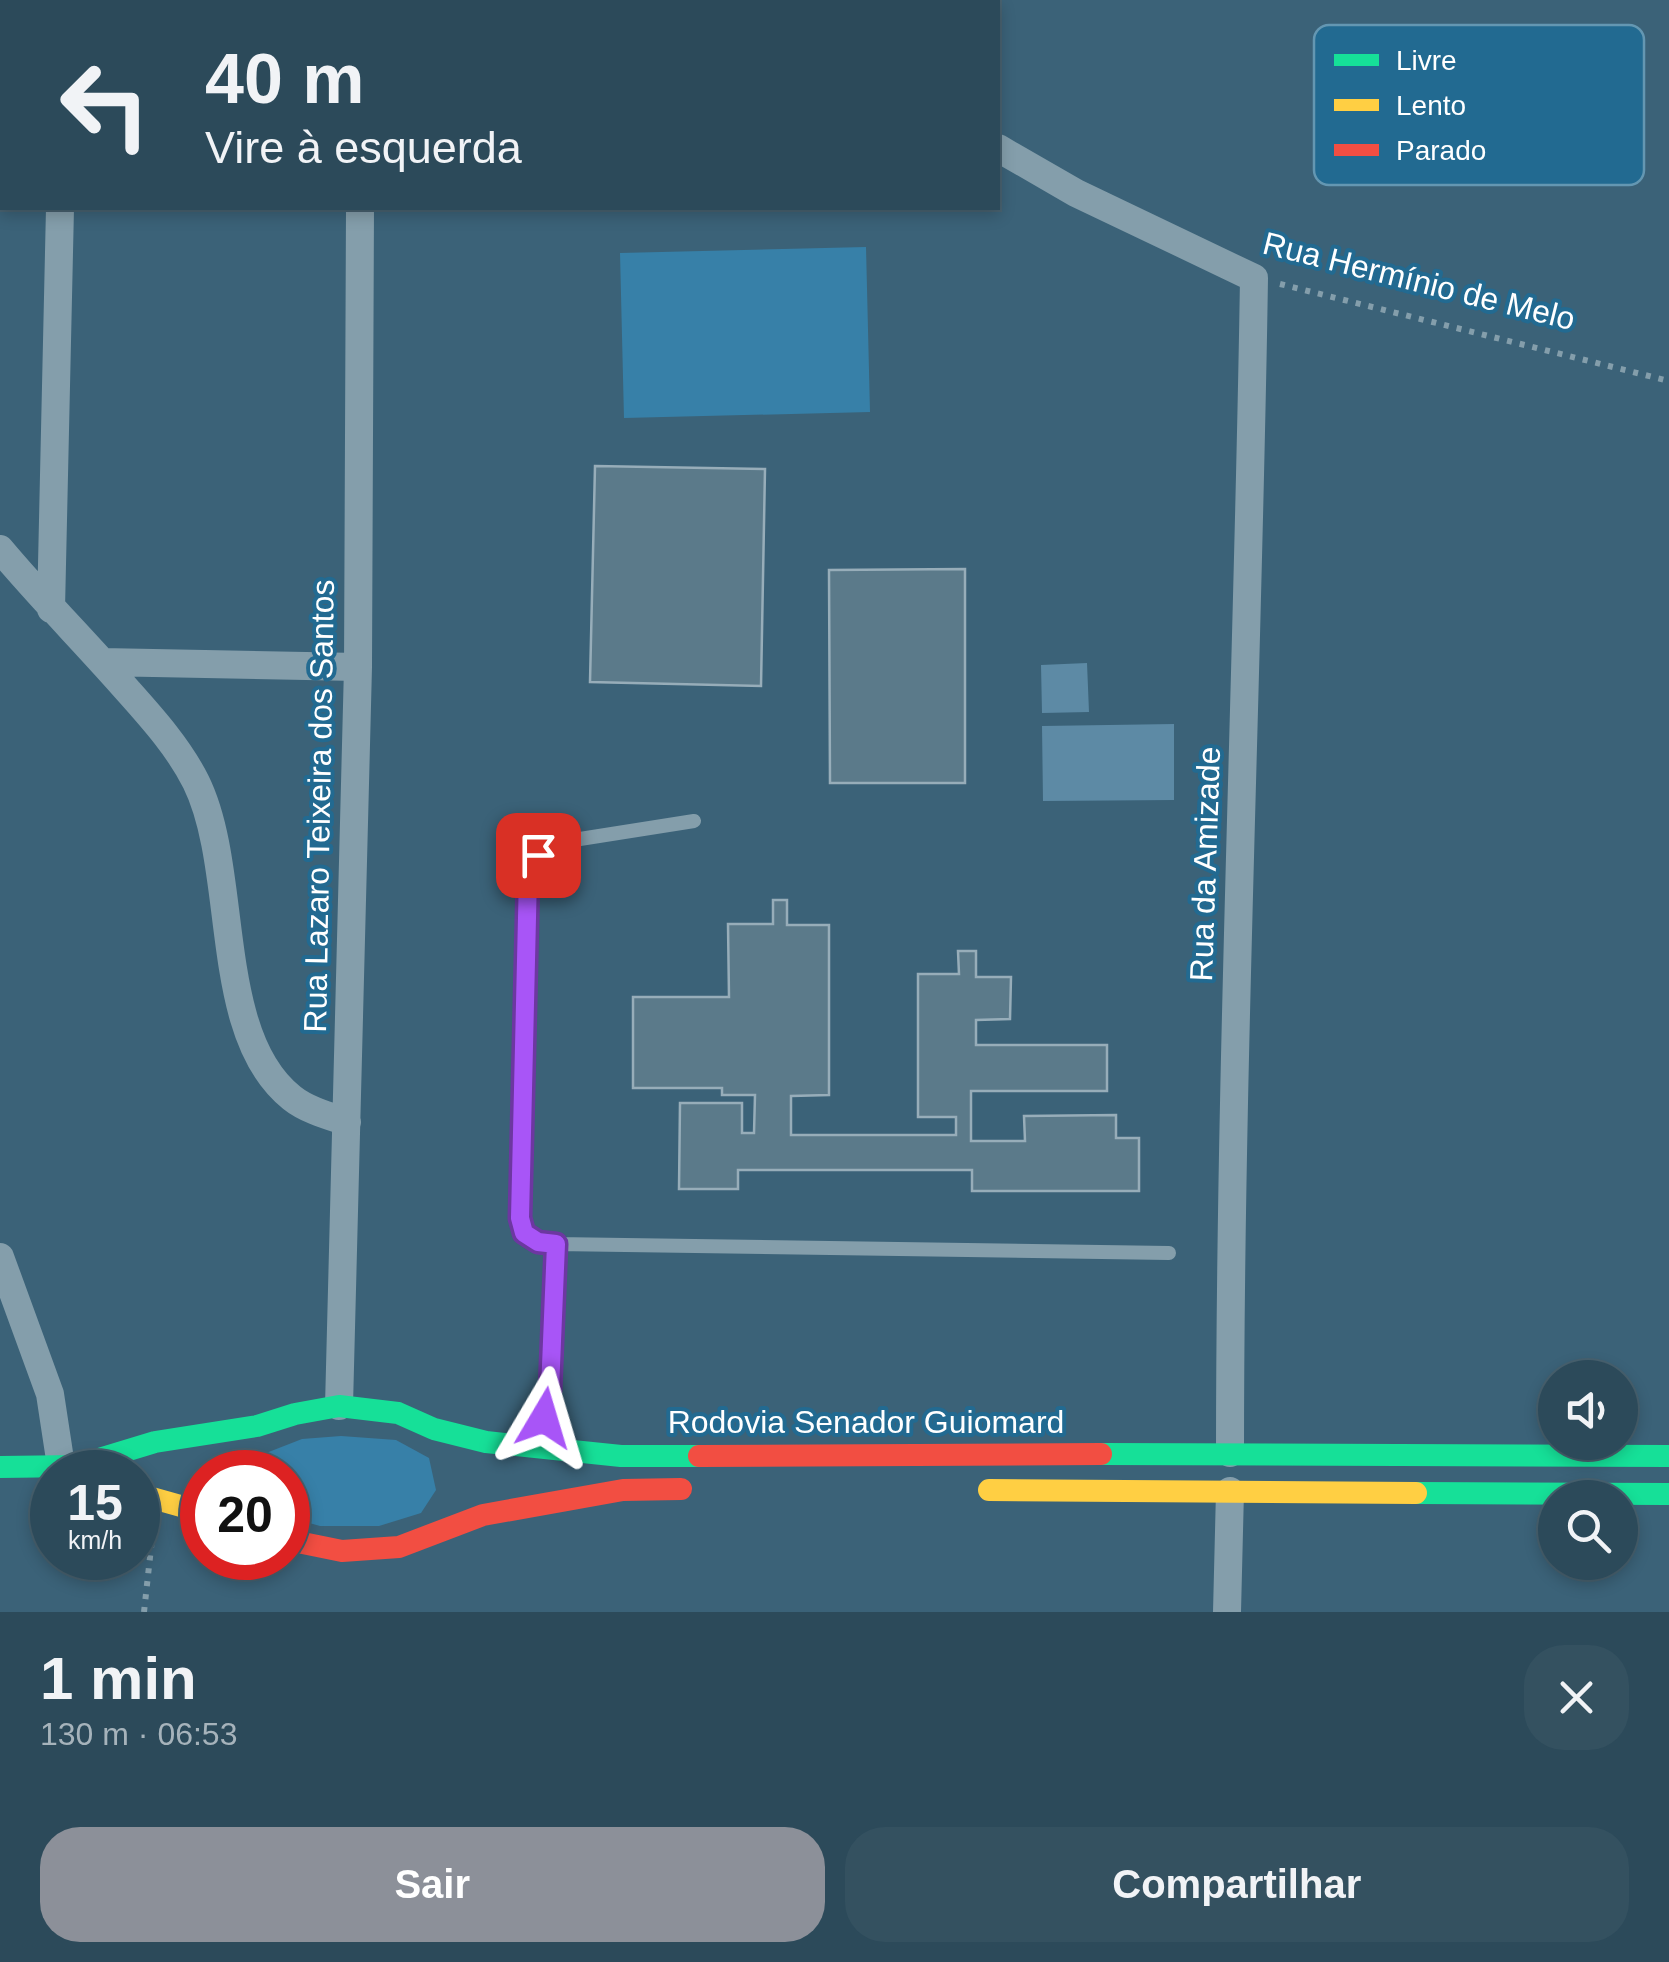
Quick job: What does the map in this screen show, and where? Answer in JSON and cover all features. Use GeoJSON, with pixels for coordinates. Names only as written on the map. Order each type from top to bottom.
{"type":"FeatureCollection","features":[{"type":"Feature","properties":{"kind":"highway","name":"Rodovia Senador Guiomard"},"geometry":{"type":"LineString","coordinates":[[123,1450],[257,1426],[340,1406],[398,1413],[434,1429],[486,1442],[620,1456],[1669,1456]]}},
{"type":"Feature","properties":{"kind":"highway"},"geometry":{"type":"LineString","coordinates":[[232,1450],[257,1426]]}},
{"type":"Feature","properties":{"kind":"highway"},"geometry":{"type":"LineString","coordinates":[[434,1429],[457,1460]]}},
{"type":"Feature","properties":{"kind":"highway","name":"Rodovia Senador Guiomard"},"geometry":{"type":"LineString","coordinates":[[0,1467],[30,1467]]}},
{"type":"Feature","properties":{"kind":"highway","name":"Rodovia Senador Guiomard"},"geometry":{"type":"LineString","coordinates":[[310,1546],[353,1551],[400,1547],[483,1515],[544,1502],[623,1490],[708,1489]]}},
{"type":"Feature","properties":{"kind":"highway"},"geometry":{"type":"LineString","coordinates":[[959,1490],[1669,1494]]}},
{"type":"Feature","properties":{"kind":"highway"},"geometry":{"type":"LineString","coordinates":[[428,1536],[454,1505]]}},
{"type":"Feature","properties":{"kind":"street","name":"Rua Hermínio de Melo"},"geometry":{"type":"LineString","coordinates":[[1000,149],[1076,193],[1254,278]]}},
{"type":"Feature","properties":{"kind":"street"},"geometry":{"type":"LineString","coordinates":[[51,609],[60,210]]}},
{"type":"Feature","properties":{"kind":"street","name":"Rua Lazaro Teixeira dos Santos"},"geometry":{"type":"LineString","coordinates":[[340,1406],[358,666],[360,210]]}},
{"type":"Feature","properties":{"kind":"street","name":"Rua da Amizade"},"geometry":{"type":"LineString","coordinates":[[1230,1453],[1230,1238],[1248,648],[1254,278]]}},
{"type":"Feature","properties":{"kind":"street"},"geometry":{"type":"LineString","coordinates":[[0,549],[170,739],[197,782],[213,828],[231,962],[249,1036],[291,1098],[348,1122]]}},
{"type":"Feature","properties":{"kind":"street"},"geometry":{"type":"LineString","coordinates":[[102,662],[358,666]]}},
{"type":"Feature","properties":{"kind":"street"},"geometry":{"type":"LineString","coordinates":[[0,1257],[69,1450]]}},
{"type":"Feature","properties":{"kind":"street"},"geometry":{"type":"LineString","coordinates":[[1227,1612],[1230,1491]]}},
{"type":"Feature","properties":{"kind":"lane"},"geometry":{"type":"LineString","coordinates":[[694,820],[561,842],[538,855],[528,875],[520,1218],[524,1233],[538,1242],[556,1244],[1169,1253]]}},
{"type":"Feature","properties":{"kind":"lane"},"geometry":{"type":"LineString","coordinates":[[539,1447],[550,1390],[556,1244]]}},
{"type":"Feature","properties":{"kind":"path","name":"Rua Hermínio de Melo"},"geometry":{"type":"LineString","coordinates":[[1254,278],[1669,381]]}},
{"type":"Feature","properties":{"kind":"path"},"geometry":{"type":"LineString","coordinates":[[144,1580],[144,1612]]}},
{"type":"Feature","properties":{"kind":"shaded area"},"geometry":{"type":"Polygon","coordinates":[[[866,247],[870,412],[624,418],[620,253],[866,247]]]}},
{"type":"Feature","properties":{"kind":"shaded area"},"geometry":{"type":"Polygon","coordinates":[[[1087,663],[1089,712],[1042,713],[1041,665],[1087,663]]]}},
{"type":"Feature","properties":{"kind":"shaded area"},"geometry":{"type":"Polygon","coordinates":[[[1174,724],[1174,800],[1043,801],[1042,726],[1174,724]]]}},
{"type":"Feature","properties":{"kind":"shaded area"},"geometry":{"type":"Polygon","coordinates":[[[341,1436],[396,1440],[429,1458],[436,1490],[421,1513],[379,1526],[310,1523],[310,1450],[274,1450],[302,1439],[341,1436]]]}},
{"type":"Feature","properties":{"kind":"building"},"geometry":{"type":"Polygon","coordinates":[[[595,466],[765,469],[761,686],[590,682],[595,466]]]}},
{"type":"Feature","properties":{"kind":"building"},"geometry":{"type":"Polygon","coordinates":[[[965,569],[965,783],[830,783],[829,570],[965,569]]]}},
{"type":"Feature","properties":{"kind":"building"},"geometry":{"type":"Polygon","coordinates":[[[773,900],[787,900],[787,925],[829,925],[829,1095],[791,1096],[791,1135],[956,1135],[956,1117],[918,1117],[918,974],[959,974],[958,951],[976,951],[976,977],[1011,977],[1010,1019],[976,1020],[976,1045],[1107,1045],[1107,1091],[971,1091],[971,1141],[1025,1141],[1024,1116],[1116,1115],[1116,1138],[1139,1138],[1139,1191],[972,1191],[972,1170],[738,1170],[738,1189],[679,1189],[680,1103],[742,1103],[742,1133],[754,1133],[755,1095],[722,1095],[722,1088],[633,1088],[633,997],[729,997],[728,924],[773,924],[773,900]]]}},
{"type":"Feature","properties":{"kind":"traffic: fast"},"geometry":{"type":"LineString","coordinates":[[0,1467],[76,1466],[155,1442],[257,1426],[339,1406],[398,1413],[434,1429],[486,1442],[621,1456],[699,1456]]}},
{"type":"Feature","properties":{"kind":"traffic: fast"},"geometry":{"type":"LineString","coordinates":[[1101,1454],[1669,1456]]}},
{"type":"Feature","properties":{"kind":"traffic: fast"},"geometry":{"type":"LineString","coordinates":[[1416,1493],[1669,1494]]}},
{"type":"Feature","properties":{"kind":"traffic: slow"},"geometry":{"type":"LineString","coordinates":[[989,1490],[1416,1493]]}},
{"type":"Feature","properties":{"kind":"traffic: slow"},"geometry":{"type":"LineString","coordinates":[[160,1500],[180,1506]]}},
{"type":"Feature","properties":{"kind":"traffic: jam"},"geometry":{"type":"LineString","coordinates":[[699,1456],[1101,1454]]}},
{"type":"Feature","properties":{"kind":"traffic: jam"},"geometry":{"type":"LineString","coordinates":[[310,1544],[342,1551],[399,1547],[483,1515],[623,1490],[681,1489]]}},
{"type":"Feature","properties":{"kind":"route"},"geometry":{"type":"LineString","coordinates":[[538,855],[528,875],[520,1218],[524,1233],[538,1242],[556,1244],[550,1390],[544,1418]]}}]}
